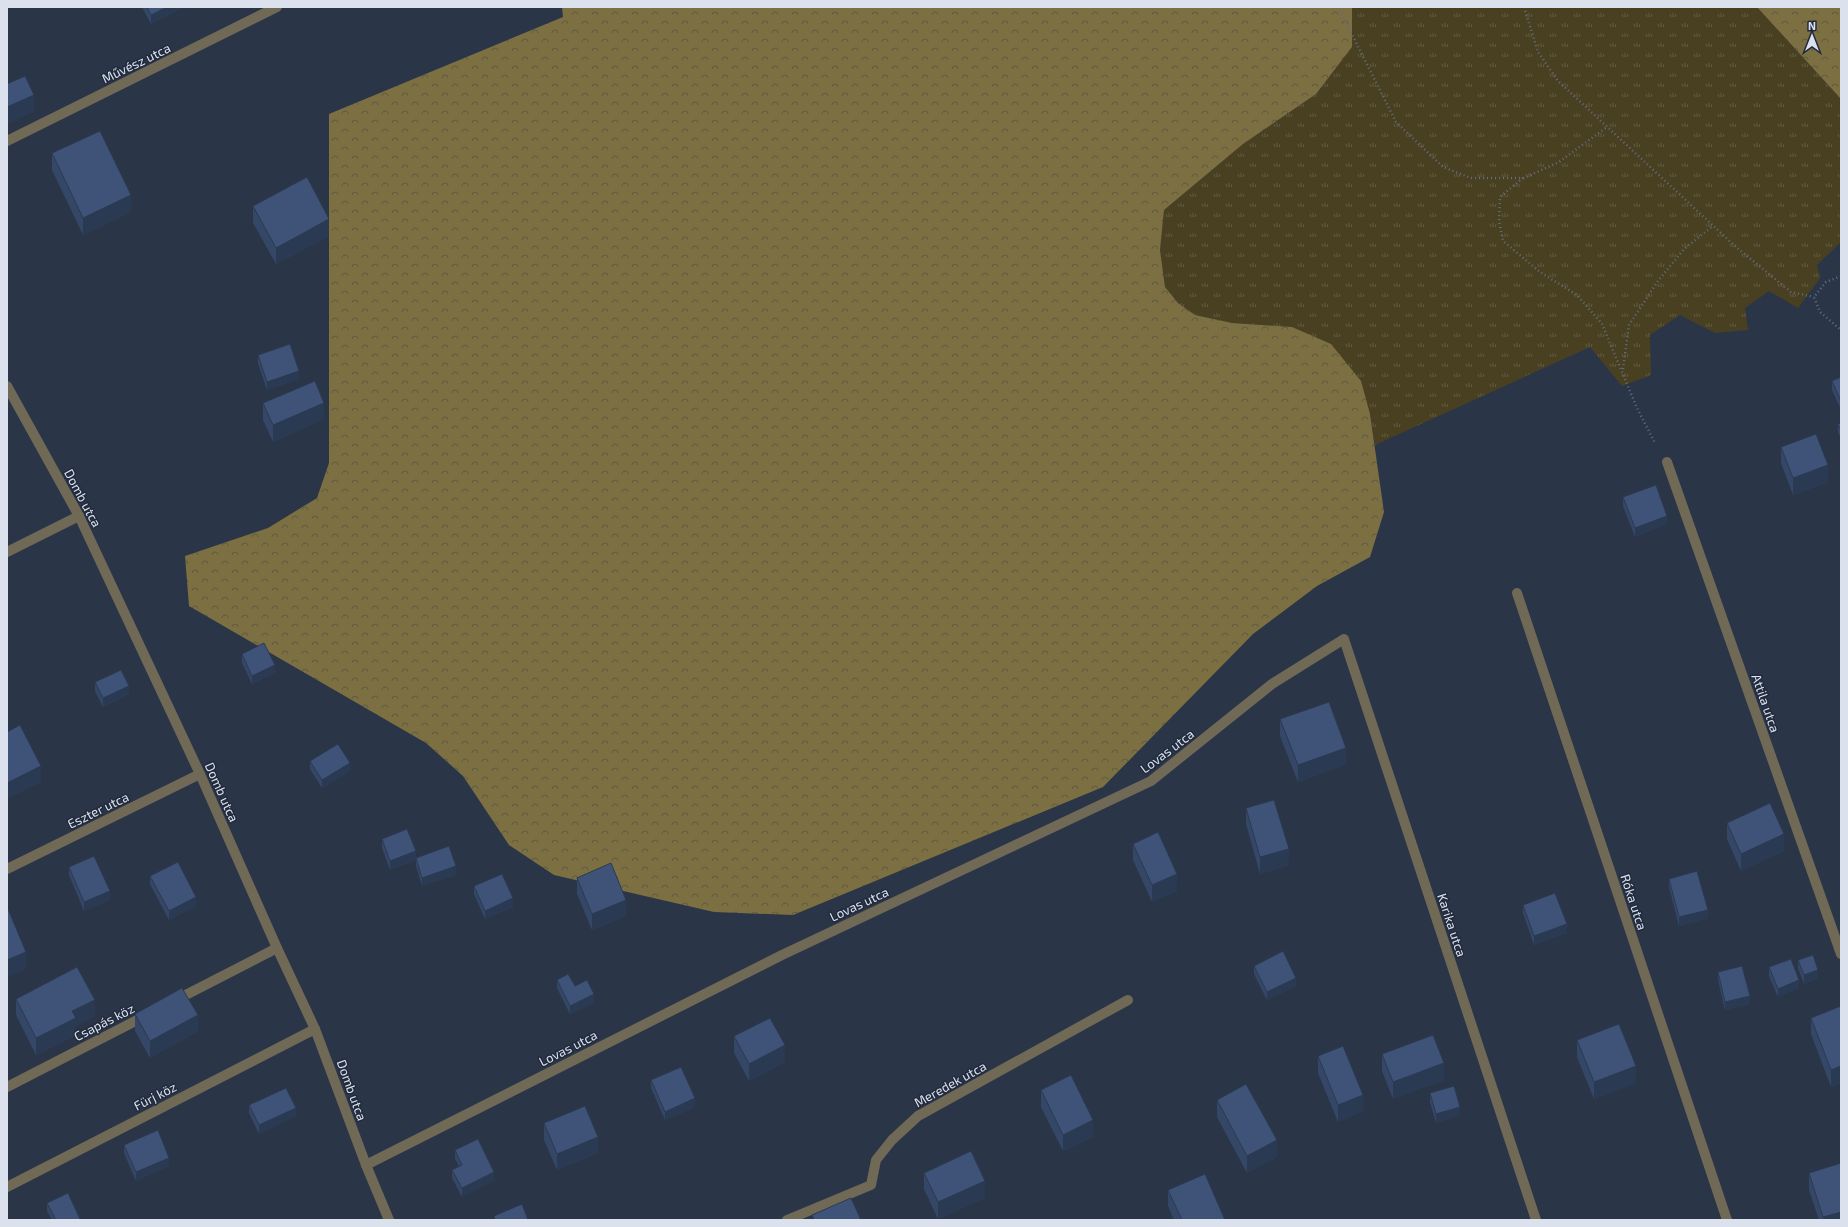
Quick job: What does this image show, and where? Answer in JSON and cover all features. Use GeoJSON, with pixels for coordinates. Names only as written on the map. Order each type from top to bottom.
{"type":"FeatureCollection","features":[{"type":"Feature","properties":{"kind":"street","name":"Művész utca"},"geometry":{"type":"LineString","coordinates":[[7,141],[277,7]]}},
{"type":"Feature","properties":{"kind":"street","name":"Domb utca"},"geometry":{"type":"LineString","coordinates":[[7,386],[9,396],[79,516],[200,774],[277,948],[315,1029],[366,1165],[389,1220]]}},
{"type":"Feature","properties":{"kind":"street","name":"Attila utca"},"geometry":{"type":"LineString","coordinates":[[1667,462],[1841,954]]}},
{"type":"Feature","properties":{"kind":"street"},"geometry":{"type":"LineString","coordinates":[[7,552],[79,516]]}},
{"type":"Feature","properties":{"kind":"street","name":"Róka utca"},"geometry":{"type":"LineString","coordinates":[[1518,593],[1727,1220]]}},
{"type":"Feature","properties":{"kind":"street","name":"Lovas utca"},"geometry":{"type":"LineString","coordinates":[[366,1165],[782,955],[1151,781],[1272,684],[1344,638]]}},
{"type":"Feature","properties":{"kind":"street","name":"Karika utca"},"geometry":{"type":"LineString","coordinates":[[1344,638],[1536,1220]]}},
{"type":"Feature","properties":{"kind":"street","name":"Eszter utca"},"geometry":{"type":"LineString","coordinates":[[7,869],[200,774]]}},
{"type":"Feature","properties":{"kind":"street","name":"Csapás köz"},"geometry":{"type":"LineString","coordinates":[[7,1087],[277,948]]}},
{"type":"Feature","properties":{"kind":"street","name":"Meredek utca"},"geometry":{"type":"LineString","coordinates":[[787,1220],[871,1185],[876,1160],[892,1140],[918,1116],[1128,1000]]}},
{"type":"Feature","properties":{"kind":"street","name":"Fürj köz"},"geometry":{"type":"LineString","coordinates":[[7,1187],[315,1029]]}},
{"type":"Feature","properties":{"kind":"path"},"geometry":{"type":"LineString","coordinates":[[1338,7],[1396,122],[1443,167],[1471,178],[1524,178]]}},
{"type":"Feature","properties":{"kind":"path"},"geometry":{"type":"LineString","coordinates":[[1524,7],[1538,52],[1558,81],[1736,247],[1791,292],[1814,297]]}},
{"type":"Feature","properties":{"kind":"path"},"geometry":{"type":"LineString","coordinates":[[1607,127],[1560,162],[1524,178],[1500,197],[1499,221],[1503,241],[1540,272],[1578,295],[1602,324],[1652,438],[1667,462]]}},
{"type":"Feature","properties":{"kind":"path"},"geometry":{"type":"LineString","coordinates":[[1622,369],[1629,325],[1658,281],[1684,249],[1713,226]]}},
{"type":"Feature","properties":{"kind":"path"},"geometry":{"type":"LineString","coordinates":[[1814,297],[1826,282],[1841,276]]}},
{"type":"Feature","properties":{"kind":"path"},"geometry":{"type":"LineString","coordinates":[[1814,297],[1820,312],[1841,330]]}},
{"type":"Feature","properties":{"kind":"green space"},"geometry":{"type":"Polygon","coordinates":[[[562,7],[1352,7],[1352,47],[1316,94],[1243,144],[1164,210],[1160,250],[1165,287],[1178,303],[1195,315],[1232,323],[1292,327],[1331,344],[1361,381],[1370,414],[1384,512],[1370,557],[1317,586],[1253,634],[1103,787],[793,915],[714,912],[554,875],[509,845],[463,776],[426,743],[189,606],[185,556],[268,528],[317,498],[329,463],[329,114],[563,17],[562,7]]]}},
{"type":"Feature","properties":{"kind":"green space"},"geometry":{"type":"Polygon","coordinates":[[[1352,7],[1757,7],[1841,99],[1841,242],[1817,265],[1820,278],[1798,308],[1769,291],[1745,308],[1748,330],[1715,333],[1680,315],[1650,335],[1651,375],[1622,386],[1590,347],[1375,445],[1370,414],[1292,327],[1232,323],[1195,315],[1178,303],[1165,287],[1160,250],[1164,210],[1243,144],[1316,94],[1352,47],[1352,7]]]}},
{"type":"Feature","properties":{"kind":"green space"},"geometry":{"type":"Polygon","coordinates":[[[1757,7],[1841,7],[1841,99],[1757,7]]]}},
{"type":"Feature","properties":{"kind":"building"},"geometry":{"type":"Polygon","coordinates":[[[147,7],[167,7],[151,15],[147,7]]]}},
{"type":"Feature","properties":{"kind":"building"},"geometry":{"type":"Polygon","coordinates":[[[25,76],[34,95],[7,107],[7,84],[25,76]]]}},
{"type":"Feature","properties":{"kind":"building"},"geometry":{"type":"Polygon","coordinates":[[[100,131],[131,195],[83,218],[52,153],[100,131]]]}},
{"type":"Feature","properties":{"kind":"building"},"geometry":{"type":"Polygon","coordinates":[[[307,177],[329,219],[276,248],[253,206],[307,177]]]}},
{"type":"Feature","properties":{"kind":"building"},"geometry":{"type":"Polygon","coordinates":[[[290,344],[299,371],[267,382],[258,355],[290,344]]]}},
{"type":"Feature","properties":{"kind":"building"},"geometry":{"type":"Polygon","coordinates":[[[1841,377],[1841,401],[1832,381],[1841,377]]]}},
{"type":"Feature","properties":{"kind":"building"},"geometry":{"type":"Polygon","coordinates":[[[315,381],[324,403],[273,425],[263,403],[315,381]]]}},
{"type":"Feature","properties":{"kind":"building"},"geometry":{"type":"Polygon","coordinates":[[[1841,423],[1841,430],[1838,424],[1841,423]]]}},
{"type":"Feature","properties":{"kind":"building"},"geometry":{"type":"Polygon","coordinates":[[[1816,434],[1828,465],[1793,478],[1781,447],[1816,434]]]}},
{"type":"Feature","properties":{"kind":"building"},"geometry":{"type":"Polygon","coordinates":[[[1656,485],[1667,516],[1635,528],[1623,497],[1656,485]]]}},
{"type":"Feature","properties":{"kind":"building"},"geometry":{"type":"Polygon","coordinates":[[[264,643],[275,665],[252,676],[242,654],[264,643]]]}},
{"type":"Feature","properties":{"kind":"building"},"geometry":{"type":"Polygon","coordinates":[[[121,670],[129,686],[103,698],[95,682],[121,670]]]}},
{"type":"Feature","properties":{"kind":"building"},"geometry":{"type":"Polygon","coordinates":[[[1329,702],[1346,748],[1298,765],[1280,719],[1329,702]]]}},
{"type":"Feature","properties":{"kind":"building"},"geometry":{"type":"Polygon","coordinates":[[[20,725],[41,766],[7,783],[7,732],[20,725]]]}},
{"type":"Feature","properties":{"kind":"building"},"geometry":{"type":"Polygon","coordinates":[[[338,744],[350,763],[322,780],[310,761],[338,744]]]}},
{"type":"Feature","properties":{"kind":"building"},"geometry":{"type":"Polygon","coordinates":[[[1274,800],[1289,849],[1260,857],[1246,808],[1274,800]]]}},
{"type":"Feature","properties":{"kind":"building"},"geometry":{"type":"Polygon","coordinates":[[[1770,803],[1784,834],[1741,854],[1727,823],[1770,803]]]}},
{"type":"Feature","properties":{"kind":"building"},"geometry":{"type":"Polygon","coordinates":[[[407,829],[416,851],[390,861],[382,839],[407,829]]]}},
{"type":"Feature","properties":{"kind":"building"},"geometry":{"type":"Polygon","coordinates":[[[1158,832],[1177,874],[1152,885],[1133,844],[1158,832]]]}},
{"type":"Feature","properties":{"kind":"building"},"geometry":{"type":"Polygon","coordinates":[[[449,846],[456,866],[422,878],[416,858],[449,846]]]}},
{"type":"Feature","properties":{"kind":"building"},"geometry":{"type":"Polygon","coordinates":[[[94,856],[110,891],[84,902],[69,867],[94,856]]]}},
{"type":"Feature","properties":{"kind":"building"},"geometry":{"type":"Polygon","coordinates":[[[178,862],[196,897],[169,911],[150,876],[178,862]]]}},
{"type":"Feature","properties":{"kind":"building"},"geometry":{"type":"Polygon","coordinates":[[[611,863],[626,900],[592,914],[577,878],[611,863]]]}},
{"type":"Feature","properties":{"kind":"building"},"geometry":{"type":"Polygon","coordinates":[[[1697,871],[1708,910],[1679,917],[1669,879],[1697,871]]]}},
{"type":"Feature","properties":{"kind":"building"},"geometry":{"type":"Polygon","coordinates":[[[502,874],[513,898],[485,911],[474,886],[502,874]]]}},
{"type":"Feature","properties":{"kind":"building"},"geometry":{"type":"Polygon","coordinates":[[[1555,893],[1567,924],[1534,936],[1523,905],[1555,893]]]}},
{"type":"Feature","properties":{"kind":"building"},"geometry":{"type":"Polygon","coordinates":[[[7,909],[26,952],[7,960],[7,909]]]}},
{"type":"Feature","properties":{"kind":"building"},"geometry":{"type":"Polygon","coordinates":[[[1283,951],[1296,978],[1267,992],[1254,966],[1283,951]]]}},
{"type":"Feature","properties":{"kind":"building"},"geometry":{"type":"Polygon","coordinates":[[[1813,955],[1818,970],[1804,975],[1798,960],[1813,955]]]}},
{"type":"Feature","properties":{"kind":"building"},"geometry":{"type":"Polygon","coordinates":[[[1791,959],[1799,980],[1778,989],[1769,967],[1791,959]]]}},
{"type":"Feature","properties":{"kind":"building"},"geometry":{"type":"Polygon","coordinates":[[[1742,966],[1750,996],[1725,1002],[1718,972],[1742,966]]]}},
{"type":"Feature","properties":{"kind":"building"},"geometry":{"type":"Polygon","coordinates":[[[77,967],[95,1000],[72,1011],[76,1018],[36,1038],[16,999],[77,967]]]}},
{"type":"Feature","properties":{"kind":"building"},"geometry":{"type":"Polygon","coordinates":[[[568,974],[575,986],[587,980],[594,994],[570,1006],[557,980],[568,974]]]}},
{"type":"Feature","properties":{"kind":"building"},"geometry":{"type":"Polygon","coordinates":[[[182,988],[198,1015],[150,1041],[135,1014],[182,988]]]}},
{"type":"Feature","properties":{"kind":"building"},"geometry":{"type":"Polygon","coordinates":[[[1841,1006],[1841,1066],[1831,1070],[1811,1018],[1841,1006]]]}},
{"type":"Feature","properties":{"kind":"building"},"geometry":{"type":"Polygon","coordinates":[[[770,1018],[785,1045],[749,1064],[734,1036],[770,1018]]]}},
{"type":"Feature","properties":{"kind":"building"},"geometry":{"type":"Polygon","coordinates":[[[1619,1024],[1636,1066],[1594,1082],[1577,1040],[1619,1024]]]}},
{"type":"Feature","properties":{"kind":"building"},"geometry":{"type":"Polygon","coordinates":[[[1433,1035],[1444,1063],[1393,1082],[1382,1054],[1433,1035]]]}},
{"type":"Feature","properties":{"kind":"building"},"geometry":{"type":"Polygon","coordinates":[[[1343,1046],[1363,1095],[1338,1105],[1318,1056],[1343,1046]]]}},
{"type":"Feature","properties":{"kind":"building"},"geometry":{"type":"Polygon","coordinates":[[[681,1067],[695,1098],[665,1112],[651,1080],[681,1067]]]}},
{"type":"Feature","properties":{"kind":"building"},"geometry":{"type":"Polygon","coordinates":[[[1071,1075],[1093,1120],[1063,1135],[1041,1090],[1071,1075]]]}},
{"type":"Feature","properties":{"kind":"building"},"geometry":{"type":"Polygon","coordinates":[[[1246,1084],[1277,1140],[1247,1156],[1217,1100],[1246,1084]]]}},
{"type":"Feature","properties":{"kind":"building"},"geometry":{"type":"Polygon","coordinates":[[[1454,1086],[1460,1107],[1436,1114],[1430,1093],[1454,1086]]]}},
{"type":"Feature","properties":{"kind":"building"},"geometry":{"type":"Polygon","coordinates":[[[286,1088],[296,1108],[259,1125],[249,1105],[286,1088]]]}},
{"type":"Feature","properties":{"kind":"building"},"geometry":{"type":"Polygon","coordinates":[[[585,1106],[598,1137],[557,1154],[544,1123],[585,1106]]]}},
{"type":"Feature","properties":{"kind":"building"},"geometry":{"type":"Polygon","coordinates":[[[158,1130],[169,1158],[136,1172],[124,1145],[158,1130]]]}},
{"type":"Feature","properties":{"kind":"building"},"geometry":{"type":"Polygon","coordinates":[[[478,1139],[494,1172],[462,1188],[452,1170],[462,1165],[455,1150],[478,1139]]]}},
{"type":"Feature","properties":{"kind":"building"},"geometry":{"type":"Polygon","coordinates":[[[971,1151],[985,1181],[938,1202],[924,1173],[971,1151]]]}},
{"type":"Feature","properties":{"kind":"building"},"geometry":{"type":"Polygon","coordinates":[[[1841,1163],[1841,1212],[1823,1217],[1809,1173],[1841,1163]]]}},
{"type":"Feature","properties":{"kind":"building"},"geometry":{"type":"Polygon","coordinates":[[[1205,1174],[1225,1220],[1182,1220],[1168,1190],[1205,1174]]]}},
{"type":"Feature","properties":{"kind":"building"},"geometry":{"type":"Polygon","coordinates":[[[68,1193],[80,1219],[56,1220],[47,1203],[68,1193]]]}},
{"type":"Feature","properties":{"kind":"building"},"geometry":{"type":"Polygon","coordinates":[[[851,1198],[861,1220],[814,1220],[812,1215],[851,1198]]]}},
{"type":"Feature","properties":{"kind":"building"},"geometry":{"type":"Polygon","coordinates":[[[522,1204],[528,1220],[495,1220],[494,1216],[522,1204]]]}}]}
